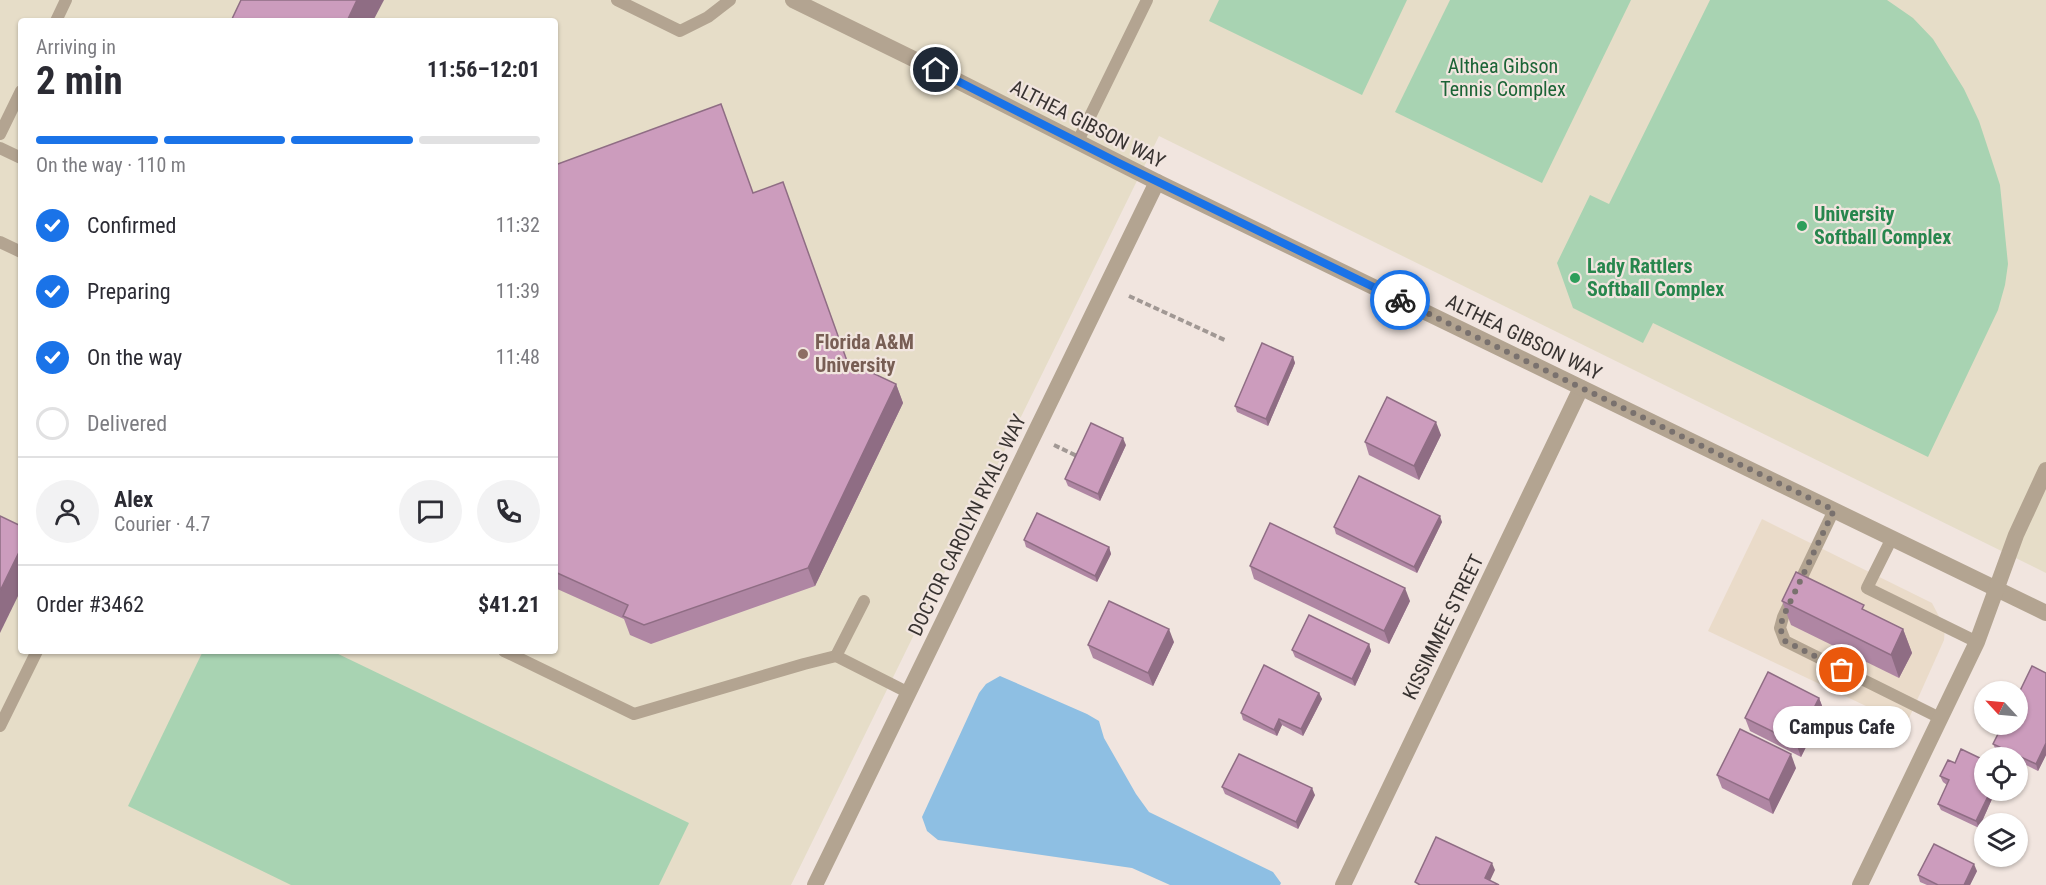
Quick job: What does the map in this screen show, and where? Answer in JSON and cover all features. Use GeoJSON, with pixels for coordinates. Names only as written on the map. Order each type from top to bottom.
{"type":"FeatureCollection","features":[{"type":"Feature","properties":{"kind":"street","name":"ALTHEA GIBSON WAY"},"geometry":{"type":"LineString","coordinates":[[792,0],[936,70],[1077,143],[2046,613]]}},
{"type":"Feature","properties":{"kind":"street","name":"DOCTOR CAROLYN RYALS WAY"},"geometry":{"type":"LineString","coordinates":[[815,885],[1157,182]]}},
{"type":"Feature","properties":{"kind":"street","name":"KISSIMMEE STREET"},"geometry":{"type":"LineString","coordinates":[[1343,885],[1581,388]]}},
{"type":"Feature","properties":{"kind":"street"},"geometry":{"type":"LineString","coordinates":[[1860,885],[1977,642],[2016,535],[2046,470]]}},
{"type":"Feature","properties":{"kind":"lane"},"geometry":{"type":"LineString","coordinates":[[57,18],[66,0]]}},
{"type":"Feature","properties":{"kind":"lane"},"geometry":{"type":"LineString","coordinates":[[617,0],[680,31],[708,17],[730,0]]}},
{"type":"Feature","properties":{"kind":"lane"},"geometry":{"type":"LineString","coordinates":[[1077,143],[1147,0]]}},
{"type":"Feature","properties":{"kind":"lane"},"geometry":{"type":"LineString","coordinates":[[0,134],[18,97]]}},
{"type":"Feature","properties":{"kind":"lane"},"geometry":{"type":"LineString","coordinates":[[0,148],[18,157]]}},
{"type":"Feature","properties":{"kind":"lane"},"geometry":{"type":"LineString","coordinates":[[0,242],[18,251]]}},
{"type":"Feature","properties":{"kind":"lane"},"geometry":{"type":"LineString","coordinates":[[1834,510],[1783,617],[1780,628],[1785,641],[1940,718]]}},
{"type":"Feature","properties":{"kind":"lane"},"geometry":{"type":"LineString","coordinates":[[1892,538],[1868,588],[1977,642]]}},
{"type":"Feature","properties":{"kind":"lane"},"geometry":{"type":"LineString","coordinates":[[836,656],[864,601]]}},
{"type":"Feature","properties":{"kind":"lane"},"geometry":{"type":"LineString","coordinates":[[0,726],[36,654]]}},
{"type":"Feature","properties":{"kind":"lane"},"geometry":{"type":"LineString","coordinates":[[510,654],[634,714],[836,656],[909,693]]}},
{"type":"Feature","properties":{"kind":"path"},"geometry":{"type":"LineString","coordinates":[[1125,294],[1227,341]]}},
{"type":"Feature","properties":{"kind":"shaded area","name":"Florida A&M University"},"geometry":{"type":"Polygon","coordinates":[[[0,0],[2046,0],[2046,573],[1159,136],[791,885],[0,885],[0,0]]]}},
{"type":"Feature","properties":{"kind":"shaded area"},"geometry":{"type":"Polygon","coordinates":[[[1762,519],[1932,603],[1945,628],[1944,640],[1906,725],[1708,631],[1762,519]]]}},
{"type":"Feature","properties":{"kind":"green space"},"geometry":{"type":"Polygon","coordinates":[[[1219,0],[1407,0],[1362,95],[1209,21],[1219,0]]]}},
{"type":"Feature","properties":{"kind":"green space","name":"Althea Gibson Tennis Complex"},"geometry":{"type":"Polygon","coordinates":[[[1450,0],[1631,0],[1542,183],[1395,112],[1450,0]]]}},
{"type":"Feature","properties":{"kind":"green space","name":"University Softball Complex"},"geometry":{"type":"Polygon","coordinates":[[[1710,0],[1887,0],[1913,18],[1933,39],[1964,89],[1979,121],[2000,185],[2008,264],[1998,310],[1928,457],[1653,323],[1643,343],[1573,308],[1557,263],[1590,195],[1609,204],[1710,0]]]}},
{"type":"Feature","properties":{"kind":"green space"},"geometry":{"type":"Polygon","coordinates":[[[202,654],[338,654],[689,823],[659,885],[291,885],[128,806],[202,654]]]}},
{"type":"Feature","properties":{"kind":"water"},"geometry":{"type":"Polygon","coordinates":[[[1000,676],[1099,721],[1104,738],[1149,812],[1273,872],[1281,883],[1280,885],[1170,885],[1132,868],[938,840],[927,831],[922,817],[979,693],[986,684],[1000,676]]]}},
{"type":"Feature","properties":{"kind":"building"},"geometry":{"type":"Polygon","coordinates":[[[241,0],[357,0],[348,18],[232,18],[241,0]]]}},
{"type":"Feature","properties":{"kind":"building"},"geometry":{"type":"Polygon","coordinates":[[[721,104],[753,193],[783,182],[847,361],[896,384],[808,568],[644,625],[623,616],[628,605],[558,573],[558,164],[721,104]]]}},
{"type":"Feature","properties":{"kind":"building"},"geometry":{"type":"Polygon","coordinates":[[[1262,343],[1293,357],[1266,419],[1235,406],[1262,343]]]}},
{"type":"Feature","properties":{"kind":"building"},"geometry":{"type":"Polygon","coordinates":[[[1387,397],[1436,422],[1414,466],[1365,442],[1387,397]]]}},
{"type":"Feature","properties":{"kind":"building"},"geometry":{"type":"Polygon","coordinates":[[[1091,423],[1123,438],[1098,494],[1065,479],[1091,423]]]}},
{"type":"Feature","properties":{"kind":"building"},"geometry":{"type":"Polygon","coordinates":[[[1359,476],[1440,516],[1414,567],[1334,527],[1359,476]]]}},
{"type":"Feature","properties":{"kind":"building"},"geometry":{"type":"Polygon","coordinates":[[[1037,513],[1109,547],[1095,576],[1024,540],[1037,513]]]}},
{"type":"Feature","properties":{"kind":"building"},"geometry":{"type":"Polygon","coordinates":[[[0,516],[18,525],[18,554],[0,591],[0,516]]]}},
{"type":"Feature","properties":{"kind":"building"},"geometry":{"type":"Polygon","coordinates":[[[1270,523],[1405,588],[1384,631],[1250,566],[1270,523]]]}},
{"type":"Feature","properties":{"kind":"building"},"geometry":{"type":"Polygon","coordinates":[[[1796,572],[1864,605],[1862,609],[1903,629],[1891,655],[1782,601],[1796,572]]]}},
{"type":"Feature","properties":{"kind":"building"},"geometry":{"type":"Polygon","coordinates":[[[1109,601],[1169,629],[1148,673],[1088,645],[1109,601]]]}},
{"type":"Feature","properties":{"kind":"building"},"geometry":{"type":"Polygon","coordinates":[[[1309,615],[1369,644],[1352,679],[1292,650],[1309,615]]]}},
{"type":"Feature","properties":{"kind":"building"},"geometry":{"type":"Polygon","coordinates":[[[1264,665],[1319,693],[1301,729],[1279,719],[1274,730],[1241,713],[1264,665]]]}},
{"type":"Feature","properties":{"kind":"building"},"geometry":{"type":"Polygon","coordinates":[[[2032,666],[2046,673],[2046,743],[2036,764],[2028,760],[2028,747],[1999,747],[1993,744],[1998,735],[2028,735],[2028,681],[2025,681],[2032,666]]]}},
{"type":"Feature","properties":{"kind":"building"},"geometry":{"type":"Polygon","coordinates":[[[1768,672],[1819,698],[1796,743],[1745,718],[1768,672]]]}},
{"type":"Feature","properties":{"kind":"building"},"geometry":{"type":"Polygon","coordinates":[[[1740,729],[1791,754],[1769,800],[1717,775],[1740,729]]]}},
{"type":"Feature","properties":{"kind":"building"},"geometry":{"type":"Polygon","coordinates":[[[1961,749],[1974,755],[1974,801],[1986,801],[1980,813],[1974,813],[1974,820],[1938,804],[1949,780],[1940,776],[1948,760],[1955,763],[1961,749]]]}},
{"type":"Feature","properties":{"kind":"building"},"geometry":{"type":"Polygon","coordinates":[[[1239,754],[1312,788],[1296,822],[1222,787],[1239,754]]]}},
{"type":"Feature","properties":{"kind":"building"},"geometry":{"type":"Polygon","coordinates":[[[1436,837],[1492,863],[1485,878],[1499,885],[1420,885],[1415,882],[1436,837]]]}},
{"type":"Feature","properties":{"kind":"building"},"geometry":{"type":"Polygon","coordinates":[[[1934,844],[1974,864],[1964,885],[1938,885],[1918,875],[1934,844]]]}},
{"type":"Feature","properties":{"kind":"way so far"},"geometry":{"type":"LineString","coordinates":[[1400,300],[1834,510],[1783,617],[1780,628],[1785,641],[1842,670]]}},
{"type":"Feature","properties":{"kind":"place","name":"University Softball Complex"},"geometry":{"type":"Point","coordinates":[1802,226]}},
{"type":"Feature","properties":{"kind":"place","name":"Lady Rattlers Softball Complex"},"geometry":{"type":"Point","coordinates":[1575,278]}},
{"type":"Feature","properties":{"kind":"place","name":"Florida A&M University"},"geometry":{"type":"Point","coordinates":[803,354]}},
{"type":"Feature","properties":{"kind":"place","name":"Campus Cafe"},"geometry":{"type":"Point","coordinates":[1842,670]}},
{"type":"Feature","properties":{"kind":"route"},"geometry":{"type":"LineString","coordinates":[[936,70],[1077,143],[1400,300]]}}]}
